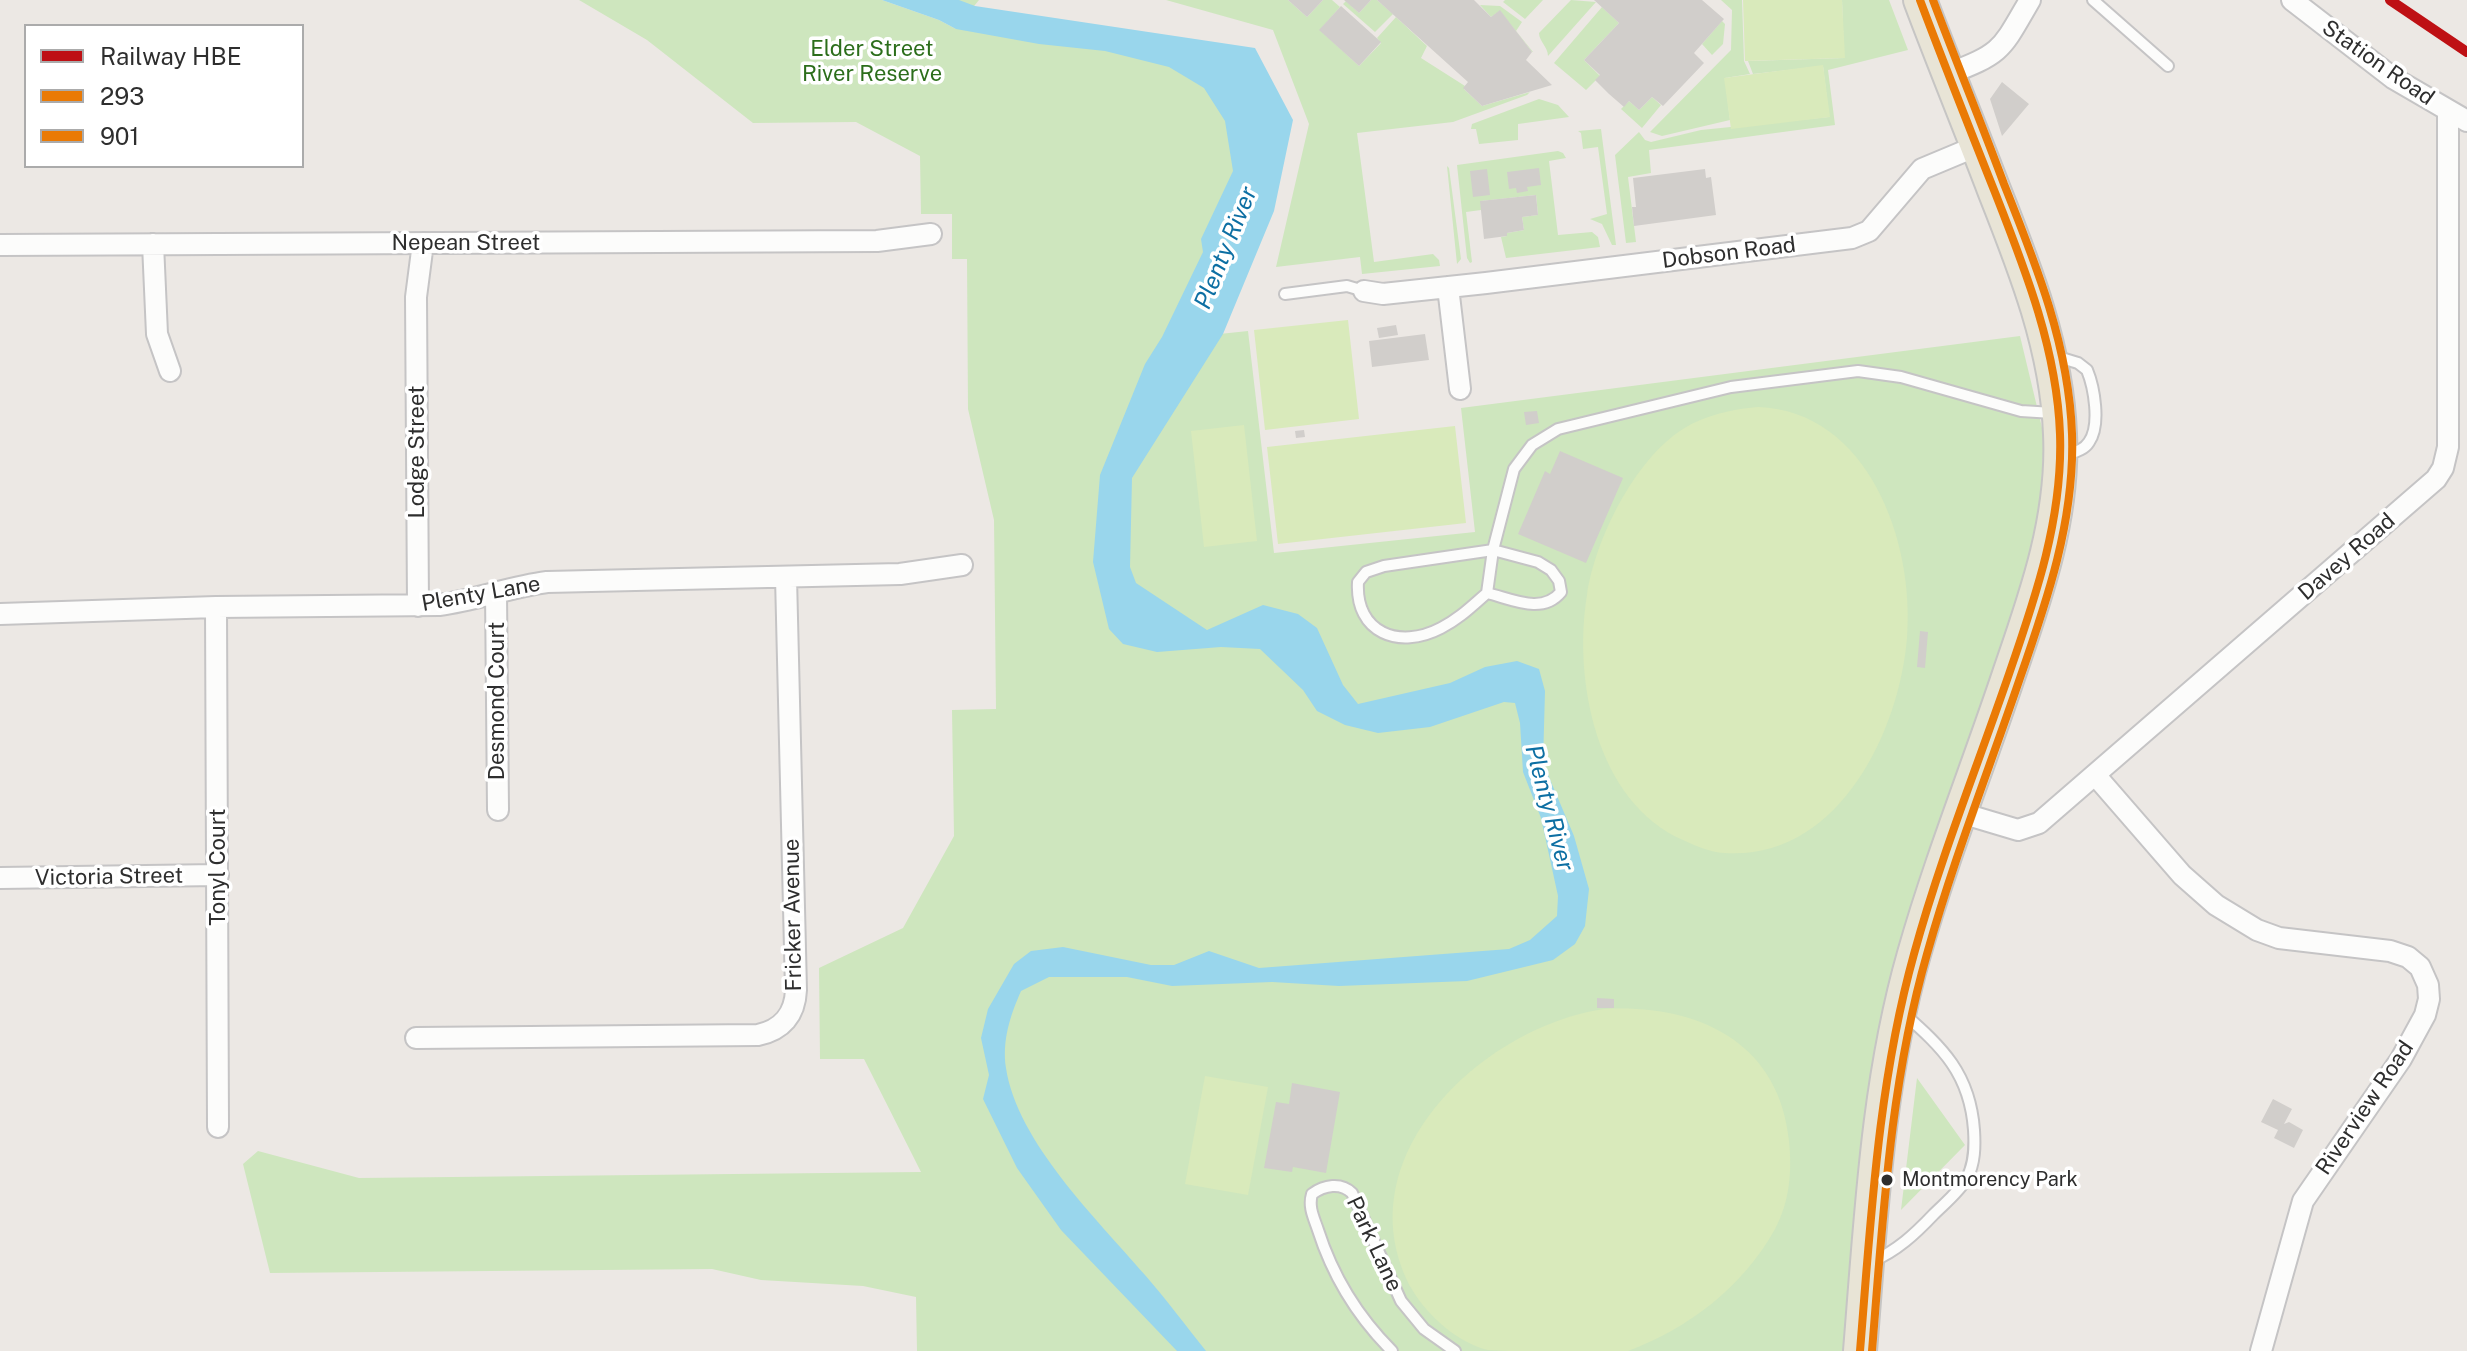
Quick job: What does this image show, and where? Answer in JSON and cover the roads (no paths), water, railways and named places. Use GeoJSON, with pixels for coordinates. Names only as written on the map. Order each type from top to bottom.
{"type":"FeatureCollection","features":[{"type":"Feature","properties":{"kind":"main road"},"geometry":{"type":"LineString","coordinates":[[1860,1351],[1879,1127],[1899,1009],[1915,949],[2024,630],[2051,539],[2061,457],[2059,412],[2049,354],[2024,268],[1920,0]]}},
{"type":"Feature","properties":{"kind":"street"},"geometry":{"type":"LineString","coordinates":[[1948,74],[1996,52],[2006,42],[2030,0]]}},
{"type":"Feature","properties":{"kind":"street","name":"Station Road"},"geometry":{"type":"LineString","coordinates":[[2292,0],[2393,78],[2458,116]]}},
{"type":"Feature","properties":{"kind":"street","name":"Davey Road"},"geometry":{"type":"LineString","coordinates":[[1961,813],[2010,828],[2027,829],[2039,823],[2436,479],[2443,468],[2448,447],[2458,116]]}},
{"type":"Feature","properties":{"kind":"street","name":"Dobson Road"},"geometry":{"type":"LineString","coordinates":[[1364,291],[1383,294],[1448,287],[1858,236],[1869,231],[1922,169],[1977,146]]}},
{"type":"Feature","properties":{"kind":"street","name":"Nepean Street"},"geometry":{"type":"LineString","coordinates":[[0,245],[877,241],[931,234]]}},
{"type":"Feature","properties":{"kind":"street","name":"Lodge Street"},"geometry":{"type":"LineString","coordinates":[[414,243],[418,606]]}},
{"type":"Feature","properties":{"kind":"street"},"geometry":{"type":"LineString","coordinates":[[153,244],[157,334],[170,371]]}},
{"type":"Feature","properties":{"kind":"street"},"geometry":{"type":"LineString","coordinates":[[1448,287],[1460,389]]}},
{"type":"Feature","properties":{"kind":"street","name":"Plenty Lane"},"geometry":{"type":"LineString","coordinates":[[0,614],[216,607],[418,606],[463,601],[547,582],[900,574],[962,565]]}},
{"type":"Feature","properties":{"kind":"street","name":"Fricker Avenue"},"geometry":{"type":"LineString","coordinates":[[416,1038],[758,1035],[781,1027],[793,1008],[796,990],[786,577]]}},
{"type":"Feature","properties":{"kind":"street","name":"Desmond Court"},"geometry":{"type":"LineString","coordinates":[[496,592],[498,810]]}},
{"type":"Feature","properties":{"kind":"street","name":"Tonyl Court"},"geometry":{"type":"LineString","coordinates":[[216,607],[218,1127]]}},
{"type":"Feature","properties":{"kind":"street","name":"Riverview Road"},"geometry":{"type":"LineString","coordinates":[[2096,776],[2182,875],[2216,905],[2257,930],[2279,938],[2390,951],[2408,957],[2420,967],[2428,985],[2425,1015],[2401,1059],[2303,1201],[2261,1351]]}},
{"type":"Feature","properties":{"kind":"street","name":"Victoria Street"},"geometry":{"type":"LineString","coordinates":[[0,878],[218,875]]}},
{"type":"Feature","properties":{"kind":"lane"},"geometry":{"type":"LineString","coordinates":[[2093,0],[2168,66]]}},
{"type":"Feature","properties":{"kind":"lane","name":"Dobson Road"},"geometry":{"type":"LineString","coordinates":[[1285,294],[1347,286],[1364,291]]}},
{"type":"Feature","properties":{"kind":"lane"},"geometry":{"type":"LineString","coordinates":[[2049,354],[2083,366],[2089,375],[2093,396],[2092,437],[2081,449],[2061,457]]}},
{"type":"Feature","properties":{"kind":"lane"},"geometry":{"type":"LineString","coordinates":[[1487,593],[1539,606],[1554,600],[1561,592],[1559,581],[1551,570],[1538,562],[1493,550],[1384,566],[1366,572],[1358,582],[1357,593],[1360,606],[1374,628],[1383,634],[1411,638],[1439,629],[1465,614],[1487,593],[1493,550],[1514,469],[1532,445],[1558,429],[1731,387],[1869,371],[2021,411],[2059,412]]}},
{"type":"Feature","properties":{"kind":"lane"},"geometry":{"type":"LineString","coordinates":[[1866,1264],[1896,1250],[1923,1225],[1965,1181],[1973,1162],[1972,1105],[1961,1078],[1939,1047],[1899,1009]]}},
{"type":"Feature","properties":{"kind":"lane","name":"Park Lane"},"geometry":{"type":"LineString","coordinates":[[1392,1351],[1360,1316],[1330,1263],[1311,1208],[1312,1194],[1317,1190],[1339,1186],[1352,1193],[1401,1301],[1424,1329],[1455,1351]]}},
{"type":"Feature","properties":{"kind":"water","name":"Plenty River"},"geometry":{"type":"Polygon","coordinates":[[[882,0],[959,0],[975,6],[1255,48],[1293,120],[1274,211],[1223,334],[1132,478],[1130,567],[1136,583],[1207,630],[1263,605],[1298,614],[1317,628],[1343,685],[1358,704],[1450,683],[1485,667],[1517,661],[1539,669],[1545,691],[1543,763],[1574,836],[1589,889],[1585,926],[1575,944],[1553,960],[1467,981],[1339,986],[1272,982],[1172,986],[1127,977],[1049,977],[1021,991],[1008,1029],[1005,1058],[1013,1096],[1026,1124],[1062,1178],[1206,1351],[1177,1351],[1061,1230],[1017,1168],[983,1099],[989,1075],[981,1038],[988,1009],[1014,964],[1031,951],[1063,947],[1151,965],[1174,965],[1209,951],[1259,968],[1509,949],[1530,940],[1557,916],[1558,896],[1541,818],[1523,772],[1520,723],[1515,703],[1504,702],[1430,727],[1378,733],[1345,725],[1317,711],[1303,690],[1260,649],[1221,647],[1157,652],[1123,644],[1109,629],[1093,562],[1100,475],[1145,364],[1162,337],[1203,252],[1201,239],[1233,171],[1225,121],[1204,88],[1169,67],[1105,51],[1039,44],[956,29],[882,0]]]}},
{"type":"Feature","properties":{"kind":"rail line","name":"HBE"},"geometry":{"type":"LineString","coordinates":[[2390,0],[2467,52]]}},
{"type":"Feature","properties":{"kind":"place","name":"Montmorency Park"},"geometry":{"type":"Point","coordinates":[1887,1180]}},
{"type":"Feature","properties":{"kind":"park label","name":"Elder Street River Reserve"},"geometry":{"type":"Point","coordinates":[872,62]}}]}
